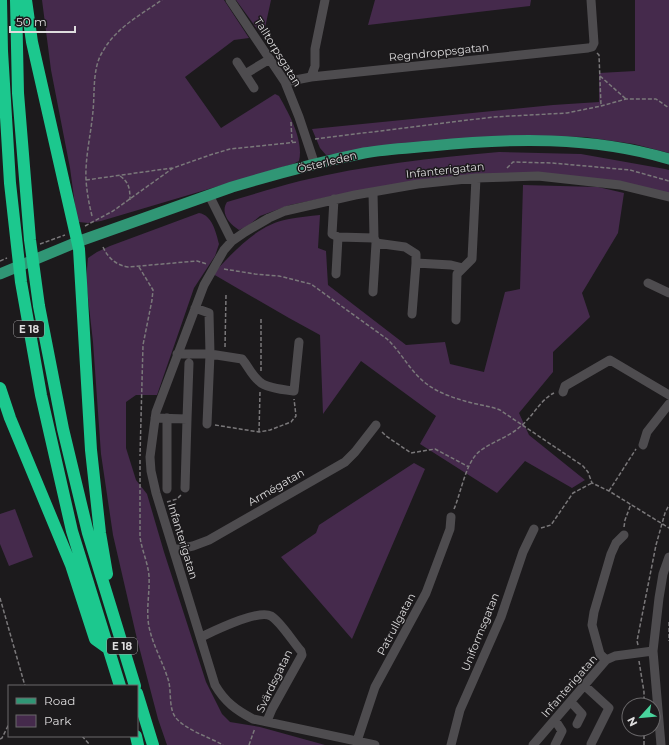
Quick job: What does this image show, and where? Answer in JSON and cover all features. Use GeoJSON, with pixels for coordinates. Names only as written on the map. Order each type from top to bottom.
{"type":"FeatureCollection","features":[{"type":"Feature","properties":{"kind":"highway","name":"E 18"},"geometry":{"type":"LineString","coordinates":[[1,0],[2,51],[10,183],[21,282],[41,395],[72,531],[120,685]]}},
{"type":"Feature","properties":{"kind":"highway","name":"E 18"},"geometry":{"type":"LineString","coordinates":[[16,0],[18,93],[30,240],[39,306],[62,429],[88,533],[135,685]]}},
{"type":"Feature","properties":{"kind":"highway","name":"E 18"},"geometry":{"type":"LineString","coordinates":[[26,0],[32,42],[76,236],[83,304],[91,450],[100,533],[111,592],[110,606]]}},
{"type":"Feature","properties":{"kind":"highway","name":"E 18"},"geometry":{"type":"LineString","coordinates":[[0,388],[10,418],[71,565],[95,639],[108,649]]}},
{"type":"Feature","properties":{"kind":"highway"},"geometry":{"type":"LineString","coordinates":[[138,696],[153,745]]}},
{"type":"Feature","properties":{"kind":"main road","name":"Österleden"},"geometry":{"type":"LineString","coordinates":[[0,274],[49,254],[76,236],[256,180],[366,153],[498,140],[537,140],[610,145],[669,159]]}},
{"type":"Feature","properties":{"kind":"street","name":"Talltorpsgatan"},"geometry":{"type":"LineString","coordinates":[[230,0],[285,82],[299,117],[315,165]]}},
{"type":"Feature","properties":{"kind":"street"},"geometry":{"type":"LineString","coordinates":[[311,77],[315,66],[315,49],[325,0]]}},
{"type":"Feature","properties":{"kind":"street"},"geometry":{"type":"LineString","coordinates":[[591,0],[593,45]]}},
{"type":"Feature","properties":{"kind":"street","name":"Regndroppsgatan"},"geometry":{"type":"LineString","coordinates":[[285,82],[311,77],[572,50],[593,45]]}},
{"type":"Feature","properties":{"kind":"street"},"geometry":{"type":"LineString","coordinates":[[245,74],[270,59]]}},
{"type":"Feature","properties":{"kind":"street"},"geometry":{"type":"LineString","coordinates":[[237,62],[254,88]]}},
{"type":"Feature","properties":{"kind":"street","name":"Infanterigatan"},"geometry":{"type":"LineString","coordinates":[[375,745],[340,741],[257,719],[239,712],[220,693],[215,685],[159,505],[150,457],[156,412],[204,285],[214,266],[224,250],[232,241],[269,218],[286,211],[334,199],[418,184],[476,178],[538,176],[620,185],[669,197]]}},
{"type":"Feature","properties":{"kind":"street"},"geometry":{"type":"LineString","coordinates":[[456,320],[457,274],[472,259],[476,178]]}},
{"type":"Feature","properties":{"kind":"street"},"geometry":{"type":"LineString","coordinates":[[373,192],[375,241],[373,292]]}},
{"type":"Feature","properties":{"kind":"street"},"geometry":{"type":"LineString","coordinates":[[209,195],[232,241]]}},
{"type":"Feature","properties":{"kind":"street"},"geometry":{"type":"LineString","coordinates":[[334,199],[332,234],[338,237],[375,241],[405,247],[416,254],[412,314]]}},
{"type":"Feature","properties":{"kind":"street"},"geometry":{"type":"LineString","coordinates":[[336,274],[338,237]]}},
{"type":"Feature","properties":{"kind":"street"},"geometry":{"type":"LineString","coordinates":[[416,263],[451,265],[463,268]]}},
{"type":"Feature","properties":{"kind":"street"},"geometry":{"type":"LineString","coordinates":[[648,283],[669,293]]}},
{"type":"Feature","properties":{"kind":"street"},"geometry":{"type":"LineString","coordinates":[[195,308],[209,314],[210,354],[207,424]]}},
{"type":"Feature","properties":{"kind":"street"},"geometry":{"type":"LineString","coordinates":[[178,354],[210,354],[242,359],[261,384],[278,389],[294,391],[298,342]]}},
{"type":"Feature","properties":{"kind":"street"},"geometry":{"type":"LineString","coordinates":[[563,392],[565,386],[610,360],[669,395]]}},
{"type":"Feature","properties":{"kind":"street"},"geometry":{"type":"LineString","coordinates":[[185,488],[189,363]]}},
{"type":"Feature","properties":{"kind":"street"},"geometry":{"type":"LineString","coordinates":[[643,445],[647,432],[669,404]]}},
{"type":"Feature","properties":{"kind":"street"},"geometry":{"type":"LineString","coordinates":[[155,418],[187,419]]}},
{"type":"Feature","properties":{"kind":"street"},"geometry":{"type":"LineString","coordinates":[[167,418],[167,489]]}},
{"type":"Feature","properties":{"kind":"street","name":"Armégatan"},"geometry":{"type":"LineString","coordinates":[[174,550],[209,540],[345,462],[355,452],[376,424]]}},
{"type":"Feature","properties":{"kind":"street","name":"Patrullgatan"},"geometry":{"type":"LineString","coordinates":[[359,743],[375,687],[426,593],[450,529],[451,516]]}},
{"type":"Feature","properties":{"kind":"street","name":"Uniformsgatan"},"geometry":{"type":"LineString","coordinates":[[451,745],[460,710],[501,617],[523,552],[534,529]]}},
{"type":"Feature","properties":{"kind":"street"},"geometry":{"type":"LineString","coordinates":[[606,660],[600,654],[592,625],[594,612],[611,554],[616,542],[624,535]]}},
{"type":"Feature","properties":{"kind":"street"},"geometry":{"type":"LineString","coordinates":[[661,745],[653,651],[663,574],[669,557]]}},
{"type":"Feature","properties":{"kind":"street","name":"Svärdsgatan"},"geometry":{"type":"LineString","coordinates":[[201,638],[240,620],[264,615],[270,616],[278,623],[301,650],[302,655],[272,709],[267,721]]}},
{"type":"Feature","properties":{"kind":"street","name":"Infanterigatan"},"geometry":{"type":"LineString","coordinates":[[533,745],[606,660],[615,656],[653,651]]}},
{"type":"Feature","properties":{"kind":"street"},"geometry":{"type":"LineString","coordinates":[[585,686],[609,708],[591,744]]}},
{"type":"Feature","properties":{"kind":"street"},"geometry":{"type":"LineString","coordinates":[[571,702],[582,714],[577,724]]}},
{"type":"Feature","properties":{"kind":"street"},"geometry":{"type":"LineString","coordinates":[[555,720],[562,731],[555,745]]}},
{"type":"Feature","properties":{"kind":"path"},"geometry":{"type":"LineString","coordinates":[[92,216],[86,180],[86,167],[95,79],[102,52],[118,31],[162,0]]}},
{"type":"Feature","properties":{"kind":"path"},"geometry":{"type":"LineString","coordinates":[[593,45],[598,55],[601,106]]}},
{"type":"Feature","properties":{"kind":"path"},"geometry":{"type":"LineString","coordinates":[[600,76],[626,99]]}},
{"type":"Feature","properties":{"kind":"path"},"geometry":{"type":"LineString","coordinates":[[86,180],[173,168],[210,154],[230,149],[493,117],[567,113],[626,99],[656,99],[669,108]]}},
{"type":"Feature","properties":{"kind":"path"},"geometry":{"type":"LineString","coordinates":[[502,177],[502,172],[513,162],[630,170],[669,181]]}},
{"type":"Feature","properties":{"kind":"path"},"geometry":{"type":"LineString","coordinates":[[46,242],[76,236],[130,200],[173,168]]}},
{"type":"Feature","properties":{"kind":"path"},"geometry":{"type":"LineString","coordinates":[[120,176],[126,180],[130,189],[130,200]]}},
{"type":"Feature","properties":{"kind":"path"},"geometry":{"type":"LineString","coordinates":[[103,247],[109,257],[118,264],[128,267],[197,261],[214,266],[256,274],[280,276],[311,284],[387,339],[398,350],[418,376],[429,385],[460,400],[500,410],[583,466],[588,472],[592,483],[609,491],[669,528]]}},
{"type":"Feature","properties":{"kind":"path"},"geometry":{"type":"LineString","coordinates":[[139,267],[153,290],[143,345],[140,425],[140,538],[149,574],[149,627],[168,680],[174,716],[188,728],[223,745]]}},
{"type":"Feature","properties":{"kind":"path"},"geometry":{"type":"LineString","coordinates":[[225,357],[226,295]]}},
{"type":"Feature","properties":{"kind":"path"},"geometry":{"type":"LineString","coordinates":[[207,424],[259,432],[280,427],[291,422],[296,416],[294,391]]}},
{"type":"Feature","properties":{"kind":"path"},"geometry":{"type":"LineString","coordinates":[[451,516],[469,467],[476,454],[522,425],[543,400],[553,393],[563,392]]}},
{"type":"Feature","properties":{"kind":"path"},"geometry":{"type":"LineString","coordinates":[[376,424],[386,436],[411,453],[435,449],[469,467]]}},
{"type":"Feature","properties":{"kind":"path"},"geometry":{"type":"LineString","coordinates":[[609,491],[636,450],[643,445]]}},
{"type":"Feature","properties":{"kind":"path"},"geometry":{"type":"LineString","coordinates":[[534,529],[551,526],[573,493],[592,483]]}},
{"type":"Feature","properties":{"kind":"path"},"geometry":{"type":"LineString","coordinates":[[159,505],[177,499],[185,488]]}},
{"type":"Feature","properties":{"kind":"path"},"geometry":{"type":"LineString","coordinates":[[624,535],[625,520],[631,504]]}},
{"type":"Feature","properties":{"kind":"path"},"geometry":{"type":"LineString","coordinates":[[644,697],[637,641],[656,545],[669,505]]}},
{"type":"Feature","properties":{"kind":"path"},"geometry":{"type":"LineString","coordinates":[[0,598],[25,685]]}},
{"type":"Feature","properties":{"kind":"path"},"geometry":{"type":"LineString","coordinates":[[669,622],[669,641]]}},
{"type":"Feature","properties":{"kind":"path"},"geometry":{"type":"LineString","coordinates":[[249,745],[257,719]]}},
{"type":"Feature","properties":{"kind":"path"},"geometry":{"type":"LineString","coordinates":[[0,739],[8,726]]}},
{"type":"Feature","properties":{"kind":"path"},"geometry":{"type":"LineString","coordinates":[[83,737],[90,745]]}},
{"type":"Feature","properties":{"kind":"green space"},"geometry":{"type":"Polygon","coordinates":[[[42,0],[224,0],[249,38],[234,40],[185,77],[221,128],[275,94],[279,96],[298,136],[300,153],[299,161],[101,221],[88,223],[79,222],[77,220],[70,168],[51,70],[42,0]]]}},
{"type":"Feature","properties":{"kind":"green space"},"geometry":{"type":"Polygon","coordinates":[[[236,0],[271,0],[263,37],[236,0]]]}},
{"type":"Feature","properties":{"kind":"green space"},"geometry":{"type":"Polygon","coordinates":[[[375,0],[531,0],[530,6],[368,25],[375,0]]]}},
{"type":"Feature","properties":{"kind":"green space"},"geometry":{"type":"Polygon","coordinates":[[[635,0],[669,0],[669,153],[634,144],[585,137],[520,136],[326,155],[320,148],[312,129],[553,105],[599,102],[599,73],[635,71],[635,0]]]}},
{"type":"Feature","properties":{"kind":"green space"},"geometry":{"type":"Polygon","coordinates":[[[499,152],[581,154],[665,169],[669,170],[669,194],[561,175],[372,188],[290,205],[260,216],[249,225],[239,230],[232,225],[225,214],[225,206],[227,202],[291,183],[325,175],[399,163],[499,152]]]}},
{"type":"Feature","properties":{"kind":"green space"},"geometry":{"type":"Polygon","coordinates":[[[523,185],[598,187],[624,193],[618,233],[582,293],[590,317],[553,352],[553,372],[519,413],[529,435],[585,480],[572,488],[525,461],[497,493],[420,444],[436,416],[361,361],[323,414],[320,335],[213,274],[229,256],[247,240],[267,226],[289,219],[320,215],[318,248],[326,251],[328,285],[406,345],[445,342],[450,364],[484,372],[505,292],[520,289],[523,185]]]}},
{"type":"Feature","properties":{"kind":"green space"},"geometry":{"type":"Polygon","coordinates":[[[199,213],[207,217],[213,225],[219,244],[215,256],[194,288],[157,395],[136,395],[126,402],[126,448],[136,480],[147,494],[206,682],[222,714],[230,722],[260,727],[325,745],[167,745],[158,719],[137,639],[113,535],[101,454],[93,342],[86,280],[88,258],[110,246],[199,213]]]}},
{"type":"Feature","properties":{"kind":"green space"},"geometry":{"type":"Polygon","coordinates":[[[414,463],[425,469],[352,639],[281,557],[316,533],[319,525],[414,463]]]}},
{"type":"Feature","properties":{"kind":"green space"},"geometry":{"type":"Polygon","coordinates":[[[15,509],[33,557],[9,566],[0,544],[0,514],[15,509]]]}}]}
